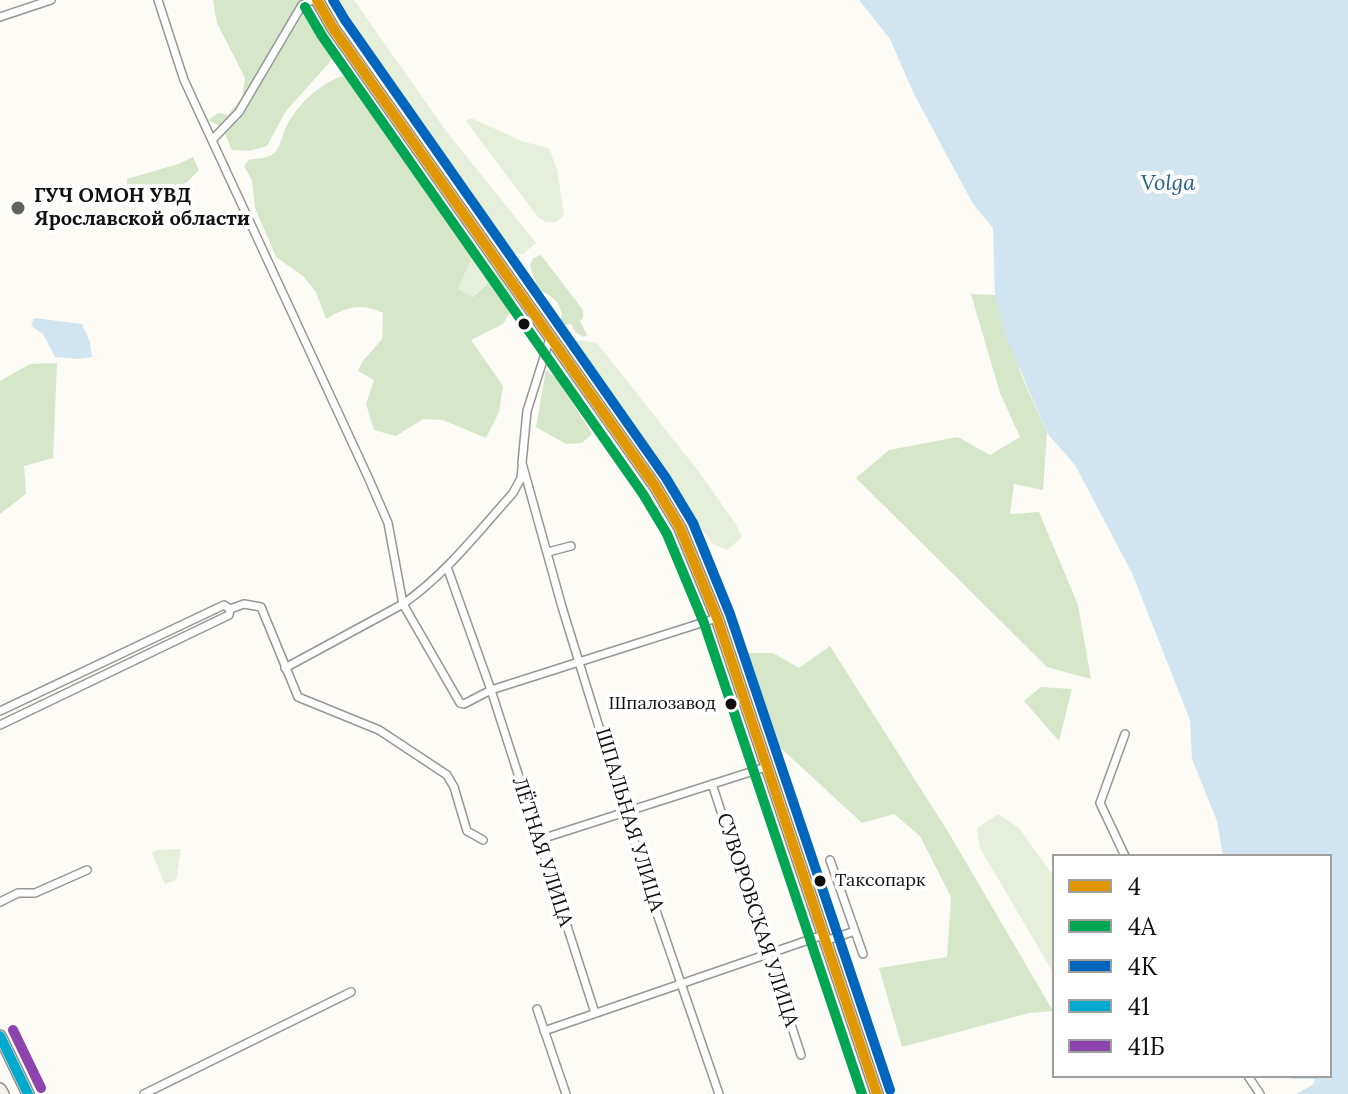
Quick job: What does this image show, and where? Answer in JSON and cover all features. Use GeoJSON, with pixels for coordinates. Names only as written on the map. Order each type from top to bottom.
{"type":"FeatureCollection","features":[{"type":"Feature","properties":{"kind":"street"},"geometry":{"type":"LineString","coordinates":[[0,17],[25,4],[51,0]]}},
{"type":"Feature","properties":{"kind":"street"},"geometry":{"type":"LineString","coordinates":[[158,0],[184,80],[388,523],[403,604],[460,703],[464,704],[491,690],[717,618]]}},
{"type":"Feature","properties":{"kind":"street"},"geometry":{"type":"LineString","coordinates":[[212,140],[239,112],[302,5],[314,0],[668,506],[691,551],[717,618],[877,1094]]}},
{"type":"Feature","properties":{"kind":"street","name":"ШПАЛЬНАЯ УЛИЦА"},"geometry":{"type":"LineString","coordinates":[[550,338],[527,411],[522,463],[579,663],[653,902],[719,1094]]}},
{"type":"Feature","properties":{"kind":"street"},"geometry":{"type":"LineString","coordinates":[[285,668],[403,604],[447,567],[513,493],[521,478],[522,463]]}},
{"type":"Feature","properties":{"kind":"street"},"geometry":{"type":"LineString","coordinates":[[548,552],[571,546]]}},
{"type":"Feature","properties":{"kind":"street","name":"ЛЁТНАЯ УЛИЦА"},"geometry":{"type":"LineString","coordinates":[[447,567],[491,690],[595,1013]]}},
{"type":"Feature","properties":{"kind":"street"},"geometry":{"type":"LineString","coordinates":[[230,609],[244,604],[261,607],[298,697],[379,730],[447,775],[454,787],[467,831],[483,840]]}},
{"type":"Feature","properties":{"kind":"street"},"geometry":{"type":"LineString","coordinates":[[0,711],[224,605],[230,609]]}},
{"type":"Feature","properties":{"kind":"street"},"geometry":{"type":"LineString","coordinates":[[0,725],[229,615],[230,609]]}},
{"type":"Feature","properties":{"kind":"street"},"geometry":{"type":"LineString","coordinates":[[1124,854],[1100,803],[1125,734]]}},
{"type":"Feature","properties":{"kind":"street"},"geometry":{"type":"LineString","coordinates":[[538,840],[766,767]]}},
{"type":"Feature","properties":{"kind":"street","name":"СУВОРОВСКАЯ УЛИЦА"},"geometry":{"type":"LineString","coordinates":[[712,784],[801,1055]]}},
{"type":"Feature","properties":{"kind":"street"},"geometry":{"type":"LineString","coordinates":[[830,860],[863,954]]}},
{"type":"Feature","properties":{"kind":"street"},"geometry":{"type":"LineString","coordinates":[[0,902],[18,893],[35,893],[87,870]]}},
{"type":"Feature","properties":{"kind":"street"},"geometry":{"type":"LineString","coordinates":[[544,1031],[769,954],[855,931]]}},
{"type":"Feature","properties":{"kind":"street"},"geometry":{"type":"LineString","coordinates":[[144,1094],[351,992]]}},
{"type":"Feature","properties":{"kind":"street"},"geometry":{"type":"LineString","coordinates":[[537,1009],[566,1094]]}},
{"type":"Feature","properties":{"kind":"street"},"geometry":{"type":"LineString","coordinates":[[0,1036],[28,1094]]}},
{"type":"Feature","properties":{"kind":"green space"},"geometry":{"type":"Polygon","coordinates":[[[213,0],[301,0],[246,99],[220,126],[208,120],[218,113],[228,115],[242,97],[245,78],[217,23],[213,0]]]}},
{"type":"Feature","properties":{"kind":"green space"},"geometry":{"type":"Polygon","coordinates":[[[332,0],[354,0],[446,131],[536,243],[523,254],[508,255],[499,247],[360,37],[332,0]]]}},
{"type":"Feature","properties":{"kind":"green space"},"geometry":{"type":"Polygon","coordinates":[[[306,8],[328,31],[337,54],[286,111],[267,146],[249,151],[232,150],[225,134],[243,115],[306,8]]]}},
{"type":"Feature","properties":{"kind":"green space"},"geometry":{"type":"Polygon","coordinates":[[[350,74],[410,163],[477,247],[458,289],[473,297],[497,274],[516,302],[503,324],[471,340],[503,386],[499,412],[486,438],[443,420],[423,419],[396,436],[374,430],[366,404],[374,380],[358,371],[382,339],[383,313],[354,307],[326,319],[316,292],[303,276],[276,257],[255,208],[252,180],[244,166],[249,160],[273,154],[292,116],[306,100],[322,86],[350,74]]]}},
{"type":"Feature","properties":{"kind":"green space"},"geometry":{"type":"Polygon","coordinates":[[[471,118],[524,142],[549,148],[557,169],[564,215],[556,222],[546,222],[538,217],[466,121],[471,118]]]}},
{"type":"Feature","properties":{"kind":"green space"},"geometry":{"type":"Polygon","coordinates":[[[193,157],[199,170],[186,183],[132,196],[127,193],[127,179],[193,157]]]}},
{"type":"Feature","properties":{"kind":"green space"},"geometry":{"type":"Polygon","coordinates":[[[477,247],[497,274],[472,297],[458,289],[477,247]]]}},
{"type":"Feature","properties":{"kind":"green space"},"geometry":{"type":"Polygon","coordinates":[[[541,255],[583,310],[580,321],[587,335],[584,337],[576,333],[571,324],[555,327],[555,322],[562,317],[560,306],[538,289],[530,266],[533,258],[541,255]]]}},
{"type":"Feature","properties":{"kind":"green space"},"geometry":{"type":"Polygon","coordinates":[[[971,294],[995,295],[1022,377],[1047,433],[1043,490],[1014,484],[1010,514],[1039,512],[1078,605],[1091,679],[1047,667],[856,478],[889,450],[958,437],[990,455],[1020,437],[1000,393],[971,294]]]}},
{"type":"Feature","properties":{"kind":"green space"},"geometry":{"type":"Polygon","coordinates":[[[569,342],[597,343],[699,472],[742,537],[727,550],[713,544],[679,502],[647,451],[629,432],[609,391],[571,348],[569,342]]]}},
{"type":"Feature","properties":{"kind":"green space"},"geometry":{"type":"Polygon","coordinates":[[[57,363],[53,458],[24,466],[26,494],[0,514],[0,381],[30,364],[57,363]]]}},
{"type":"Feature","properties":{"kind":"green space"},"geometry":{"type":"Polygon","coordinates":[[[546,370],[558,380],[592,434],[582,443],[566,444],[536,427],[546,370]]]}},
{"type":"Feature","properties":{"kind":"green space"},"geometry":{"type":"Polygon","coordinates":[[[830,646],[950,835],[1052,1011],[1029,1013],[902,1047],[879,968],[947,957],[951,897],[920,836],[894,814],[862,823],[772,740],[742,653],[773,653],[799,668],[830,646]]]}},
{"type":"Feature","properties":{"kind":"green space"},"geometry":{"type":"Polygon","coordinates":[[[1041,687],[1072,689],[1059,741],[1024,701],[1041,687]]]}},
{"type":"Feature","properties":{"kind":"green space"},"geometry":{"type":"Polygon","coordinates":[[[998,814],[1019,828],[1052,874],[1052,971],[980,848],[977,828],[998,814]]]}},
{"type":"Feature","properties":{"kind":"green space"},"geometry":{"type":"Polygon","coordinates":[[[181,849],[176,880],[165,884],[152,853],[181,849]]]}},
{"type":"Feature","properties":{"kind":"water","name":"Volga"},"geometry":{"type":"Polygon","coordinates":[[[859,0],[1348,0],[1348,1094],[1296,1094],[1314,1084],[1315,1079],[1291,1078],[1332,1078],[1332,854],[1223,854],[1217,821],[1192,759],[1190,720],[1132,573],[1075,465],[1047,433],[1004,332],[995,295],[993,228],[973,204],[913,92],[890,39],[859,0]]]}},
{"type":"Feature","properties":{"kind":"water"},"geometry":{"type":"Polygon","coordinates":[[[34,318],[82,324],[90,342],[92,357],[55,357],[43,334],[31,326],[34,318]]]}},
{"type":"Feature","properties":{"kind":"transit line","name":"4"},"geometry":{"type":"LineString","coordinates":[[317,0],[333,28],[655,486],[680,528],[717,618],[877,1094]]}},
{"type":"Feature","properties":{"kind":"transit line","name":"4К"},"geometry":{"type":"LineString","coordinates":[[333,0],[666,478],[693,523],[730,614],[890,1090]]}},
{"type":"Feature","properties":{"kind":"transit line","name":"4А"},"geometry":{"type":"LineString","coordinates":[[305,7],[322,36],[643,494],[667,534],[704,623],[862,1094]]}},
{"type":"Feature","properties":{"kind":"transit line","name":"41Б"},"geometry":{"type":"LineString","coordinates":[[13,1030],[41,1088]]}},
{"type":"Feature","properties":{"kind":"transit line","name":"41"},"geometry":{"type":"LineString","coordinates":[[0,1036],[28,1094]]}},
{"type":"Feature","properties":{"kind":"place","name":"ГУЧ ОМОН УВД Ярославской области"},"geometry":{"type":"Point","coordinates":[18,208]}},
{"type":"Feature","properties":{"kind":"place","name":"Шпалозавод"},"geometry":{"type":"Point","coordinates":[731,704]}},
{"type":"Feature","properties":{"kind":"place","name":"Таксопарк"},"geometry":{"type":"Point","coordinates":[820,881]}}]}
